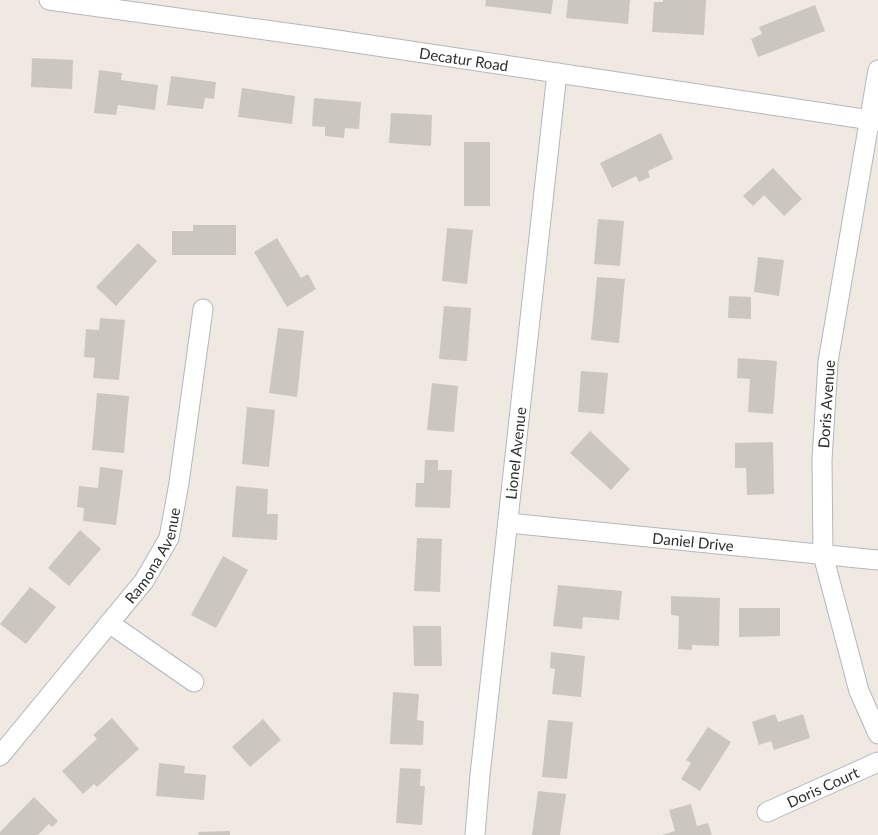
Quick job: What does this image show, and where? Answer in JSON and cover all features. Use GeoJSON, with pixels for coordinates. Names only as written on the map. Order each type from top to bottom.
{"type":"FeatureCollection","features":[{"type":"Feature","properties":{"kind":"street","name":"Decatur Road"},"geometry":{"type":"LineString","coordinates":[[49,0],[874,120]]}},
{"type":"Feature","properties":{"kind":"street","name":"Doris Avenue"},"geometry":{"type":"LineString","coordinates":[[878,70],[874,120],[828,362],[822,460],[823,555],[859,692],[878,734]]}},
{"type":"Feature","properties":{"kind":"street","name":"Lionel Avenue"},"geometry":{"type":"LineString","coordinates":[[475,835],[481,765],[557,73]]}},
{"type":"Feature","properties":{"kind":"street","name":"Ramona Avenue"},"geometry":{"type":"LineString","coordinates":[[0,756],[144,581],[170,538],[203,309]]}},
{"type":"Feature","properties":{"kind":"street","name":"Daniel Drive"},"geometry":{"type":"LineString","coordinates":[[508,523],[878,560]]}},
{"type":"Feature","properties":{"kind":"street"},"geometry":{"type":"LineString","coordinates":[[109,624],[194,682]]}},
{"type":"Feature","properties":{"kind":"street","name":"Doris Court"},"geometry":{"type":"LineString","coordinates":[[767,812],[878,762]]}},
{"type":"Feature","properties":{"kind":"building"},"geometry":{"type":"Polygon","coordinates":[[[486,0],[553,0],[551,14],[485,6],[486,0]]]}},
{"type":"Feature","properties":{"kind":"building"},"geometry":{"type":"Polygon","coordinates":[[[568,0],[630,0],[628,24],[566,18],[568,0]]]}},
{"type":"Feature","properties":{"kind":"building"},"geometry":{"type":"Polygon","coordinates":[[[663,0],[706,0],[704,35],[652,32],[654,2],[663,2],[663,0]]]}},
{"type":"Feature","properties":{"kind":"building"},"geometry":{"type":"Polygon","coordinates":[[[815,5],[825,31],[758,57],[751,39],[762,34],[759,27],[815,5]]]}},
{"type":"Feature","properties":{"kind":"building"},"geometry":{"type":"Polygon","coordinates":[[[32,58],[73,60],[72,89],[31,87],[32,58]]]}},
{"type":"Feature","properties":{"kind":"building"},"geometry":{"type":"Polygon","coordinates":[[[99,70],[122,73],[121,80],[158,85],[155,110],[118,105],[116,115],[94,113],[99,70]]]}},
{"type":"Feature","properties":{"kind":"building"},"geometry":{"type":"Polygon","coordinates":[[[171,76],[216,82],[214,99],[205,98],[203,109],[167,105],[171,76]]]}},
{"type":"Feature","properties":{"kind":"building"},"geometry":{"type":"Polygon","coordinates":[[[242,88],[295,96],[292,124],[238,117],[242,88]]]}},
{"type":"Feature","properties":{"kind":"building"},"geometry":{"type":"Polygon","coordinates":[[[314,98],[361,102],[359,129],[345,128],[344,138],[325,136],[325,127],[312,126],[314,98]]]}},
{"type":"Feature","properties":{"kind":"building"},"geometry":{"type":"Polygon","coordinates":[[[391,113],[432,115],[431,146],[389,143],[391,113]]]}},
{"type":"Feature","properties":{"kind":"building"},"geometry":{"type":"Polygon","coordinates":[[[661,133],[673,159],[648,171],[650,177],[639,182],[636,176],[612,188],[600,163],[661,133]]]}},
{"type":"Feature","properties":{"kind":"building"},"geometry":{"type":"Polygon","coordinates":[[[464,142],[490,142],[490,206],[464,206],[464,142]]]}},
{"type":"Feature","properties":{"kind":"building"},"geometry":{"type":"Polygon","coordinates":[[[773,168],[802,199],[784,216],[764,195],[753,206],[743,196],[773,168]]]}},
{"type":"Feature","properties":{"kind":"building"},"geometry":{"type":"Polygon","coordinates":[[[598,219],[624,221],[620,266],[594,264],[598,219]]]}},
{"type":"Feature","properties":{"kind":"building"},"geometry":{"type":"Polygon","coordinates":[[[193,225],[236,225],[236,255],[172,255],[172,231],[193,231],[193,225]]]}},
{"type":"Feature","properties":{"kind":"building"},"geometry":{"type":"Polygon","coordinates":[[[447,228],[473,230],[467,284],[442,281],[447,228]]]}},
{"type":"Feature","properties":{"kind":"building"},"geometry":{"type":"Polygon","coordinates":[[[277,238],[301,278],[308,274],[316,289],[287,307],[254,252],[277,238]]]}},
{"type":"Feature","properties":{"kind":"building"},"geometry":{"type":"Polygon","coordinates":[[[138,243],[157,261],[116,306],[96,287],[138,243]]]}},
{"type":"Feature","properties":{"kind":"building"},"geometry":{"type":"Polygon","coordinates":[[[758,257],[784,260],[779,296],[754,292],[758,257]]]}},
{"type":"Feature","properties":{"kind":"building"},"geometry":{"type":"Polygon","coordinates":[[[597,277],[625,279],[619,343],[591,340],[597,277]]]}},
{"type":"Feature","properties":{"kind":"building"},"geometry":{"type":"Polygon","coordinates":[[[729,296],[751,297],[751,319],[728,318],[729,296]]]}},
{"type":"Feature","properties":{"kind":"building"},"geometry":{"type":"Polygon","coordinates":[[[444,306],[471,308],[467,361],[439,359],[444,306]]]}},
{"type":"Feature","properties":{"kind":"building"},"geometry":{"type":"Polygon","coordinates":[[[100,318],[125,320],[119,380],[93,378],[95,358],[84,357],[86,329],[99,330],[100,318]]]}},
{"type":"Feature","properties":{"kind":"building"},"geometry":{"type":"Polygon","coordinates":[[[278,328],[304,331],[297,397],[269,393],[278,328]]]}},
{"type":"Feature","properties":{"kind":"building"},"geometry":{"type":"Polygon","coordinates":[[[738,358],[777,361],[773,414],[748,412],[750,379],[737,378],[738,358]]]}},
{"type":"Feature","properties":{"kind":"building"},"geometry":{"type":"Polygon","coordinates":[[[581,371],[608,373],[604,414],[578,412],[581,371]]]}},
{"type":"Feature","properties":{"kind":"building"},"geometry":{"type":"Polygon","coordinates":[[[432,383],[458,386],[454,432],[427,430],[432,383]]]}},
{"type":"Feature","properties":{"kind":"building"},"geometry":{"type":"Polygon","coordinates":[[[97,393],[129,396],[124,453],[92,450],[97,393]]]}},
{"type":"Feature","properties":{"kind":"building"},"geometry":{"type":"Polygon","coordinates":[[[247,407],[275,410],[269,467],[242,464],[247,407]]]}},
{"type":"Feature","properties":{"kind":"building"},"geometry":{"type":"Polygon","coordinates":[[[590,431],[630,469],[611,490],[570,453],[590,431]]]}},
{"type":"Feature","properties":{"kind":"building"},"geometry":{"type":"Polygon","coordinates":[[[773,442],[774,494],[747,495],[746,468],[735,468],[735,443],[773,442]]]}},
{"type":"Feature","properties":{"kind":"building"},"geometry":{"type":"Polygon","coordinates":[[[425,460],[438,460],[438,470],[452,470],[450,508],[415,507],[416,483],[424,483],[425,460]]]}},
{"type":"Feature","properties":{"kind":"building"},"geometry":{"type":"Polygon","coordinates":[[[100,467],[123,470],[116,525],[83,521],[84,508],[77,507],[79,486],[98,488],[100,467]]]}},
{"type":"Feature","properties":{"kind":"building"},"geometry":{"type":"Polygon","coordinates":[[[236,486],[268,489],[267,514],[278,514],[277,540],[232,537],[236,486]]]}},
{"type":"Feature","properties":{"kind":"building"},"geometry":{"type":"Polygon","coordinates":[[[80,530],[101,549],[69,586],[48,568],[80,530]]]}},
{"type":"Feature","properties":{"kind":"building"},"geometry":{"type":"Polygon","coordinates":[[[417,538],[442,539],[440,592],[414,591],[417,538]]]}},
{"type":"Feature","properties":{"kind":"building"},"geometry":{"type":"Polygon","coordinates":[[[223,556],[248,570],[216,628],[191,615],[223,556]]]}},
{"type":"Feature","properties":{"kind":"building"},"geometry":{"type":"Polygon","coordinates":[[[558,585],[622,591],[619,620],[583,617],[582,629],[553,626],[558,585]]]}},
{"type":"Feature","properties":{"kind":"building"},"geometry":{"type":"Polygon","coordinates":[[[30,587],[56,607],[26,644],[0,624],[30,587]]]}},
{"type":"Feature","properties":{"kind":"building"},"geometry":{"type":"Polygon","coordinates":[[[671,596],[720,598],[719,646],[692,645],[692,650],[678,649],[679,616],[671,615],[671,596]]]}},
{"type":"Feature","properties":{"kind":"building"},"geometry":{"type":"Polygon","coordinates":[[[739,608],[780,608],[780,636],[739,637],[739,608]]]}},
{"type":"Feature","properties":{"kind":"building"},"geometry":{"type":"Polygon","coordinates":[[[413,626],[441,626],[442,666],[414,666],[413,626]]]}},
{"type":"Feature","properties":{"kind":"building"},"geometry":{"type":"Polygon","coordinates":[[[551,652],[585,656],[581,697],[552,694],[555,669],[550,668],[551,652]]]}},
{"type":"Feature","properties":{"kind":"building"},"geometry":{"type":"Polygon","coordinates":[[[393,692],[419,694],[417,720],[424,721],[423,745],[390,744],[393,692]]]}},
{"type":"Feature","properties":{"kind":"building"},"geometry":{"type":"Polygon","coordinates":[[[775,714],[778,722],[803,714],[810,738],[774,750],[771,741],[759,745],[752,722],[775,714]]]}},
{"type":"Feature","properties":{"kind":"building"},"geometry":{"type":"Polygon","coordinates":[[[112,718],[139,749],[97,787],[94,784],[83,794],[62,771],[97,739],[93,735],[112,718]]]}},
{"type":"Feature","properties":{"kind":"building"},"geometry":{"type":"Polygon","coordinates":[[[263,719],[281,740],[250,767],[232,747],[263,719]]]}},
{"type":"Feature","properties":{"kind":"building"},"geometry":{"type":"Polygon","coordinates":[[[548,720],[573,722],[567,779],[542,777],[548,720]]]}},
{"type":"Feature","properties":{"kind":"building"},"geometry":{"type":"Polygon","coordinates":[[[708,727],[731,742],[700,791],[681,779],[691,763],[686,760],[708,727]]]}},
{"type":"Feature","properties":{"kind":"building"},"geometry":{"type":"Polygon","coordinates":[[[159,763],[185,766],[184,773],[206,775],[204,800],[156,796],[159,763]]]}},
{"type":"Feature","properties":{"kind":"building"},"geometry":{"type":"Polygon","coordinates":[[[400,768],[421,769],[420,786],[425,786],[422,825],[396,823],[400,768]]]}},
{"type":"Feature","properties":{"kind":"building"},"geometry":{"type":"Polygon","coordinates":[[[538,791],[566,794],[560,835],[532,835],[538,791]]]}},
{"type":"Feature","properties":{"kind":"building"},"geometry":{"type":"Polygon","coordinates":[[[34,797],[58,821],[52,827],[49,824],[38,835],[0,835],[0,832],[34,797]]]}},
{"type":"Feature","properties":{"kind":"building"},"geometry":{"type":"Polygon","coordinates":[[[691,804],[697,826],[708,823],[712,835],[662,835],[675,831],[669,810],[691,804]]]}},
{"type":"Feature","properties":{"kind":"building"},"geometry":{"type":"Polygon","coordinates":[[[230,831],[230,835],[199,835],[198,832],[230,831]]]}}]}
